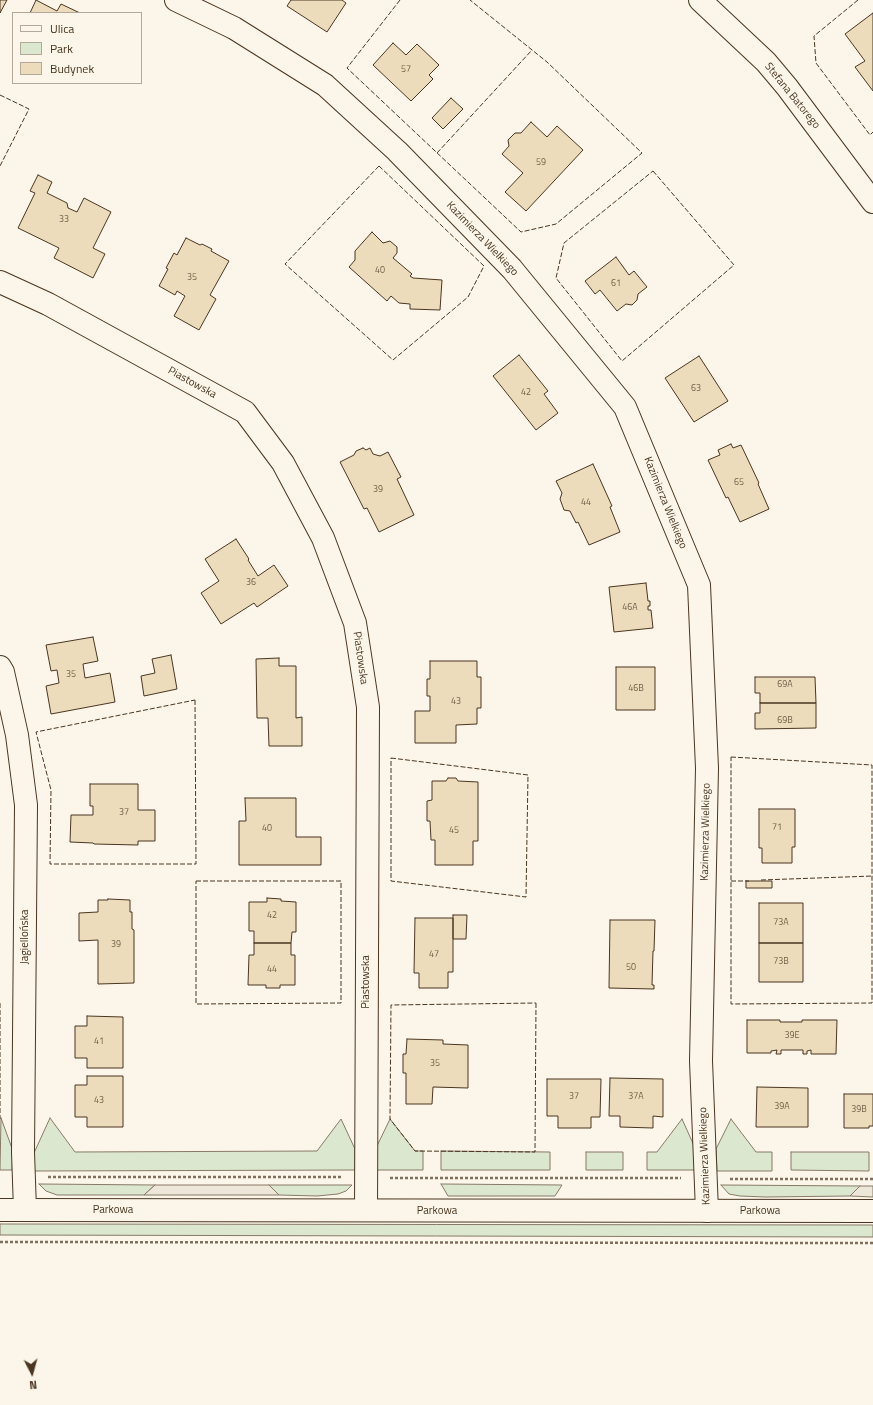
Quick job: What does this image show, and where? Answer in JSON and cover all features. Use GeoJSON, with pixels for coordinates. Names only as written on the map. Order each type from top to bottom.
{"type":"FeatureCollection","features":[{"type":"Feature","properties":{"kind":"street","name":"Kazimierza Wielkiego"},"geometry":{"type":"LineString","coordinates":[[176,0],[234,28],[324,85],[375,131],[397,151],[512,269],[625,407],[699,585],[707,768],[700,1061],[707,1212]]}},
{"type":"Feature","properties":{"kind":"street","name":"Stefana Batorego"},"geometry":{"type":"LineString","coordinates":[[700,0],[766,62],[787,87],[873,202]]}},
{"type":"Feature","properties":{"kind":"street","name":"Piastowska"},"geometry":{"type":"LineString","coordinates":[[0,282],[48,304],[245,412],[283,463],[323,538],[355,623],[368,707],[366,1210]]}},
{"type":"Feature","properties":{"kind":"street","name":"Jagiellońska"},"geometry":{"type":"LineString","coordinates":[[0,667],[3,672],[16,735],[26,805],[23,1152],[25,1210]]}},
{"type":"Feature","properties":{"kind":"street","name":"Parkowa"},"geometry":{"type":"LineString","coordinates":[[0,1210],[873,1211]]}},
{"type":"Feature","properties":{"kind":"path"},"geometry":{"type":"LineString","coordinates":[[725,1179],[873,1178]]}},
{"type":"Feature","properties":{"kind":"path"},"geometry":{"type":"LineString","coordinates":[[0,1242],[873,1243]]}},
{"type":"Feature","properties":{"kind":"green space"},"geometry":{"type":"Polygon","coordinates":[[[1,1118],[13,1151],[12,1170],[0,1170],[1,1118]]]}},
{"type":"Feature","properties":{"kind":"green space"},"geometry":{"type":"Polygon","coordinates":[[[50,1118],[75,1152],[317,1151],[341,1119],[355,1149],[355,1170],[34,1171],[34,1153],[50,1118]]]}},
{"type":"Feature","properties":{"kind":"green space"},"geometry":{"type":"Polygon","coordinates":[[[390,1119],[415,1151],[423,1151],[423,1170],[376,1170],[376,1148],[390,1119]]]}},
{"type":"Feature","properties":{"kind":"green space"},"geometry":{"type":"Polygon","coordinates":[[[682,1119],[696,1150],[696,1170],[647,1170],[647,1152],[657,1152],[682,1119]]]}},
{"type":"Feature","properties":{"kind":"green space"},"geometry":{"type":"Polygon","coordinates":[[[731,1119],[756,1152],[772,1152],[772,1171],[717,1171],[716,1149],[731,1119]]]}},
{"type":"Feature","properties":{"kind":"green space"},"geometry":{"type":"Polygon","coordinates":[[[441,1151],[550,1152],[550,1170],[441,1170],[441,1151]]]}},
{"type":"Feature","properties":{"kind":"green space"},"geometry":{"type":"Polygon","coordinates":[[[586,1152],[623,1152],[623,1170],[586,1170],[586,1152]]]}},
{"type":"Feature","properties":{"kind":"green space"},"geometry":{"type":"Polygon","coordinates":[[[791,1152],[869,1152],[869,1171],[791,1170],[791,1152]]]}},
{"type":"Feature","properties":{"kind":"green space"},"geometry":{"type":"Polygon","coordinates":[[[39,1184],[155,1185],[144,1195],[57,1195],[46,1191],[39,1184]]]}},
{"type":"Feature","properties":{"kind":"green space"},"geometry":{"type":"Polygon","coordinates":[[[441,1184],[562,1185],[555,1196],[448,1196],[441,1184]]]}},
{"type":"Feature","properties":{"kind":"green space"},"geometry":{"type":"Polygon","coordinates":[[[269,1185],[352,1185],[346,1191],[338,1194],[317,1196],[279,1195],[269,1185]]]}},
{"type":"Feature","properties":{"kind":"green space"},"geometry":{"type":"Polygon","coordinates":[[[721,1185],[860,1186],[850,1196],[765,1197],[729,1194],[721,1185]]]}},
{"type":"Feature","properties":{"kind":"green space"},"geometry":{"type":"Polygon","coordinates":[[[0,1224],[873,1225],[873,1237],[0,1235],[0,1224]]]}},
{"type":"Feature","properties":{"kind":"shaded area"},"geometry":{"type":"Polygon","coordinates":[[[155,1185],[269,1185],[279,1195],[144,1195],[155,1185]]]}},
{"type":"Feature","properties":{"kind":"shaded area"},"geometry":{"type":"Polygon","coordinates":[[[860,1186],[873,1186],[873,1197],[850,1196],[860,1186]]]}},
{"type":"Feature","properties":{"kind":"building"},"geometry":{"type":"Polygon","coordinates":[[[0,0],[7,0],[0,13],[0,0]]]}},
{"type":"Feature","properties":{"kind":"building"},"geometry":{"type":"Polygon","coordinates":[[[36,0],[57,11],[61,4],[78,12],[30,12],[36,0]]]}},
{"type":"Feature","properties":{"kind":"building"},"geometry":{"type":"Polygon","coordinates":[[[291,0],[342,0],[346,3],[327,32],[287,6],[291,0]]]}},
{"type":"Feature","properties":{"kind":"building"},"geometry":{"type":"Polygon","coordinates":[[[873,13],[873,91],[855,67],[865,61],[845,34],[873,13]]]}},
{"type":"Feature","properties":{"kind":"building"},"geometry":{"type":"Polygon","coordinates":[[[393,43],[406,55],[417,44],[439,65],[429,75],[433,79],[411,101],[373,65],[393,43]]]}},
{"type":"Feature","properties":{"kind":"building"},"geometry":{"type":"Polygon","coordinates":[[[451,98],[463,109],[443,129],[432,118],[451,98]]]}},
{"type":"Feature","properties":{"kind":"building"},"geometry":{"type":"Polygon","coordinates":[[[531,122],[547,137],[557,126],[583,150],[526,211],[505,192],[523,173],[502,154],[509,146],[508,140],[515,133],[521,133],[531,122]]]}},
{"type":"Feature","properties":{"kind":"building"},"geometry":{"type":"Polygon","coordinates":[[[38,175],[52,182],[47,193],[67,203],[68,208],[77,212],[84,198],[111,212],[93,248],[105,254],[93,278],[54,258],[59,248],[18,228],[35,193],[30,191],[38,175]]]}},
{"type":"Feature","properties":{"kind":"building"},"geometry":{"type":"Polygon","coordinates":[[[372,232],[383,243],[390,241],[397,247],[397,253],[393,258],[412,274],[410,276],[413,278],[442,280],[440,310],[410,309],[410,304],[399,303],[391,296],[387,301],[349,267],[355,260],[355,251],[372,232]]]}},
{"type":"Feature","properties":{"kind":"building"},"geometry":{"type":"Polygon","coordinates":[[[186,238],[212,249],[211,251],[229,261],[210,295],[216,299],[199,330],[174,316],[185,296],[177,291],[175,295],[159,286],[174,253],[177,255],[186,238]]]}},
{"type":"Feature","properties":{"kind":"building"},"geometry":{"type":"Polygon","coordinates":[[[616,257],[629,275],[634,271],[647,287],[638,294],[637,300],[632,305],[626,304],[617,311],[600,290],[595,294],[585,281],[616,257]]]}},
{"type":"Feature","properties":{"kind":"building"},"geometry":{"type":"Polygon","coordinates":[[[519,355],[548,391],[544,394],[558,413],[536,430],[493,376],[519,355]]]}},
{"type":"Feature","properties":{"kind":"building"},"geometry":{"type":"Polygon","coordinates":[[[699,356],[728,401],[694,422],[665,378],[699,356]]]}},
{"type":"Feature","properties":{"kind":"building"},"geometry":{"type":"Polygon","coordinates":[[[731,444],[733,448],[741,445],[759,483],[758,484],[769,509],[740,522],[728,497],[726,498],[708,460],[720,455],[718,450],[731,444]]]}},
{"type":"Feature","properties":{"kind":"building"},"geometry":{"type":"Polygon","coordinates":[[[363,448],[366,450],[370,448],[373,454],[380,456],[388,452],[401,477],[397,479],[414,515],[379,532],[367,508],[364,509],[340,462],[354,455],[356,451],[363,448]]]}},
{"type":"Feature","properties":{"kind":"building"},"geometry":{"type":"Polygon","coordinates":[[[593,464],[612,506],[610,507],[620,532],[589,545],[578,522],[576,523],[570,511],[564,510],[560,499],[562,493],[556,481],[593,464]]]}},
{"type":"Feature","properties":{"kind":"building"},"geometry":{"type":"Polygon","coordinates":[[[236,539],[258,576],[274,565],[288,586],[257,607],[254,603],[221,624],[201,593],[219,581],[205,559],[236,539]]]}},
{"type":"Feature","properties":{"kind":"building"},"geometry":{"type":"Polygon","coordinates":[[[646,583],[648,601],[650,601],[648,610],[651,610],[653,628],[614,632],[609,587],[646,583]]]}},
{"type":"Feature","properties":{"kind":"building"},"geometry":{"type":"Polygon","coordinates":[[[93,637],[98,661],[83,664],[85,678],[110,673],[115,702],[51,714],[46,686],[59,683],[57,670],[51,671],[46,645],[93,637]]]}},
{"type":"Feature","properties":{"kind":"building"},"geometry":{"type":"Polygon","coordinates":[[[171,655],[177,689],[144,696],[141,676],[155,673],[152,659],[171,655]]]}},
{"type":"Feature","properties":{"kind":"building"},"geometry":{"type":"Polygon","coordinates":[[[279,658],[279,666],[296,666],[296,718],[302,717],[302,746],[269,746],[268,718],[257,718],[256,659],[279,658]]]}},
{"type":"Feature","properties":{"kind":"building"},"geometry":{"type":"Polygon","coordinates":[[[430,661],[477,661],[477,677],[481,677],[481,708],[477,708],[477,724],[456,725],[456,743],[415,743],[415,711],[430,711],[430,696],[427,696],[427,679],[430,679],[430,661]]]}},
{"type":"Feature","properties":{"kind":"building"},"geometry":{"type":"Polygon","coordinates":[[[616,667],[655,667],[655,710],[616,710],[616,667]]]}},
{"type":"Feature","properties":{"kind":"building"},"geometry":{"type":"Polygon","coordinates":[[[755,677],[815,677],[816,703],[760,703],[760,693],[755,693],[755,677]]]}},
{"type":"Feature","properties":{"kind":"building"},"geometry":{"type":"Polygon","coordinates":[[[760,703],[816,703],[816,728],[755,729],[755,713],[760,713],[760,703]]]}},
{"type":"Feature","properties":{"kind":"building"},"geometry":{"type":"Polygon","coordinates":[[[448,778],[456,778],[458,781],[478,782],[478,841],[473,841],[473,865],[435,865],[435,840],[431,840],[430,821],[427,821],[427,801],[432,800],[432,781],[446,781],[448,778]]]}},
{"type":"Feature","properties":{"kind":"building"},"geometry":{"type":"Polygon","coordinates":[[[90,784],[138,784],[138,810],[155,810],[155,841],[138,841],[138,845],[70,842],[71,815],[93,815],[93,806],[90,806],[90,784]]]}},
{"type":"Feature","properties":{"kind":"building"},"geometry":{"type":"Polygon","coordinates":[[[245,798],[296,798],[296,837],[321,837],[321,865],[239,865],[239,821],[246,821],[245,798]]]}},
{"type":"Feature","properties":{"kind":"building"},"geometry":{"type":"Polygon","coordinates":[[[759,809],[795,809],[795,847],[792,847],[792,863],[762,863],[762,848],[759,848],[759,809]]]}},
{"type":"Feature","properties":{"kind":"building"},"geometry":{"type":"Polygon","coordinates":[[[746,881],[772,881],[772,888],[746,888],[746,881]]]}},
{"type":"Feature","properties":{"kind":"building"},"geometry":{"type":"Polygon","coordinates":[[[267,898],[296,902],[296,932],[292,932],[291,943],[254,943],[254,931],[249,931],[249,902],[267,902],[267,898]]]}},
{"type":"Feature","properties":{"kind":"building"},"geometry":{"type":"Polygon","coordinates":[[[98,900],[130,900],[132,929],[134,930],[134,983],[98,984],[98,940],[79,941],[79,913],[98,912],[98,900]]]}},
{"type":"Feature","properties":{"kind":"building"},"geometry":{"type":"Polygon","coordinates":[[[759,903],[803,903],[803,943],[759,943],[759,903]]]}},
{"type":"Feature","properties":{"kind":"building"},"geometry":{"type":"Polygon","coordinates":[[[453,915],[467,915],[466,939],[453,939],[453,915]]]}},
{"type":"Feature","properties":{"kind":"building"},"geometry":{"type":"Polygon","coordinates":[[[415,918],[453,918],[453,972],[448,972],[448,988],[419,988],[419,973],[414,973],[415,918]]]}},
{"type":"Feature","properties":{"kind":"building"},"geometry":{"type":"Polygon","coordinates":[[[610,920],[655,920],[652,985],[654,985],[654,989],[609,988],[610,920]]]}},
{"type":"Feature","properties":{"kind":"building"},"geometry":{"type":"Polygon","coordinates":[[[254,943],[291,943],[291,955],[295,955],[295,985],[280,985],[280,988],[266,988],[266,985],[248,985],[249,955],[254,955],[254,943]]]}},
{"type":"Feature","properties":{"kind":"building"},"geometry":{"type":"Polygon","coordinates":[[[759,943],[803,943],[803,982],[759,982],[759,943]]]}},
{"type":"Feature","properties":{"kind":"building"},"geometry":{"type":"Polygon","coordinates":[[[87,1016],[123,1017],[123,1068],[87,1068],[87,1058],[75,1058],[75,1026],[87,1026],[87,1016]]]}},
{"type":"Feature","properties":{"kind":"building"},"geometry":{"type":"Polygon","coordinates":[[[747,1020],[802,1022],[802,1020],[837,1020],[836,1054],[811,1054],[811,1050],[807,1051],[807,1054],[803,1054],[803,1050],[781,1050],[781,1054],[776,1054],[777,1050],[771,1051],[771,1053],[747,1053],[747,1020]]]}},
{"type":"Feature","properties":{"kind":"building"},"geometry":{"type":"Polygon","coordinates":[[[407,1039],[443,1040],[443,1044],[468,1045],[468,1088],[433,1087],[432,1104],[406,1104],[406,1073],[403,1073],[403,1054],[406,1054],[407,1039]]]}},
{"type":"Feature","properties":{"kind":"building"},"geometry":{"type":"Polygon","coordinates":[[[87,1076],[123,1076],[123,1127],[87,1127],[87,1117],[75,1117],[75,1085],[87,1085],[87,1076]]]}},
{"type":"Feature","properties":{"kind":"building"},"geometry":{"type":"Polygon","coordinates":[[[610,1078],[663,1079],[663,1117],[653,1116],[653,1128],[620,1127],[620,1116],[609,1116],[610,1078]]]}},
{"type":"Feature","properties":{"kind":"building"},"geometry":{"type":"Polygon","coordinates":[[[547,1079],[601,1079],[600,1117],[591,1117],[591,1128],[558,1128],[558,1116],[547,1116],[547,1079]]]}},
{"type":"Feature","properties":{"kind":"building"},"geometry":{"type":"Polygon","coordinates":[[[757,1087],[808,1088],[808,1127],[756,1127],[757,1087]]]}},
{"type":"Feature","properties":{"kind":"building"},"geometry":{"type":"Polygon","coordinates":[[[844,1094],[873,1094],[873,1126],[869,1126],[869,1128],[844,1128],[844,1094]]]}},
{"type":"Feature","properties":{"kind":"fence"},"geometry":{"type":"LineString","coordinates":[[400,0],[347,68],[521,232],[556,224],[642,153],[547,62],[470,0]]}},
{"type":"Feature","properties":{"kind":"fence"},"geometry":{"type":"LineString","coordinates":[[858,0],[814,36],[816,63],[870,135],[873,132]]}},
{"type":"Feature","properties":{"kind":"fence"},"geometry":{"type":"LineString","coordinates":[[437,153],[532,50]]}},
{"type":"Feature","properties":{"kind":"fence"},"geometry":{"type":"LineString","coordinates":[[0,95],[29,109],[0,166]]}},
{"type":"Feature","properties":{"kind":"fence"},"geometry":{"type":"LineString","coordinates":[[379,166],[484,266],[468,297],[393,360],[285,264],[379,166]]}},
{"type":"Feature","properties":{"kind":"fence"},"geometry":{"type":"LineString","coordinates":[[653,171],[734,265],[622,361],[556,278],[564,243],[653,171]]}},
{"type":"Feature","properties":{"kind":"fence"},"geometry":{"type":"LineString","coordinates":[[195,700],[196,864],[50,864],[51,790],[36,732],[195,700]]}},
{"type":"Feature","properties":{"kind":"fence"},"geometry":{"type":"LineString","coordinates":[[731,757],[872,765],[872,1003],[731,1004],[731,757]]}},
{"type":"Feature","properties":{"kind":"fence"},"geometry":{"type":"LineString","coordinates":[[391,758],[528,775],[526,897],[391,881],[391,758]]}},
{"type":"Feature","properties":{"kind":"fence"},"geometry":{"type":"LineString","coordinates":[[761,880],[873,876]]}},
{"type":"Feature","properties":{"kind":"fence"},"geometry":{"type":"LineString","coordinates":[[196,881],[341,881],[341,1003],[196,1004],[196,881]]}},
{"type":"Feature","properties":{"kind":"fence"},"geometry":{"type":"LineString","coordinates":[[731,881],[749,881]]}},
{"type":"Feature","properties":{"kind":"fence"},"geometry":{"type":"LineString","coordinates":[[0,1003],[0,1119]]}},
{"type":"Feature","properties":{"kind":"fence"},"geometry":{"type":"LineString","coordinates":[[536,1003],[535,1152],[415,1151],[390,1119],[391,1005],[536,1003]]}}]}
